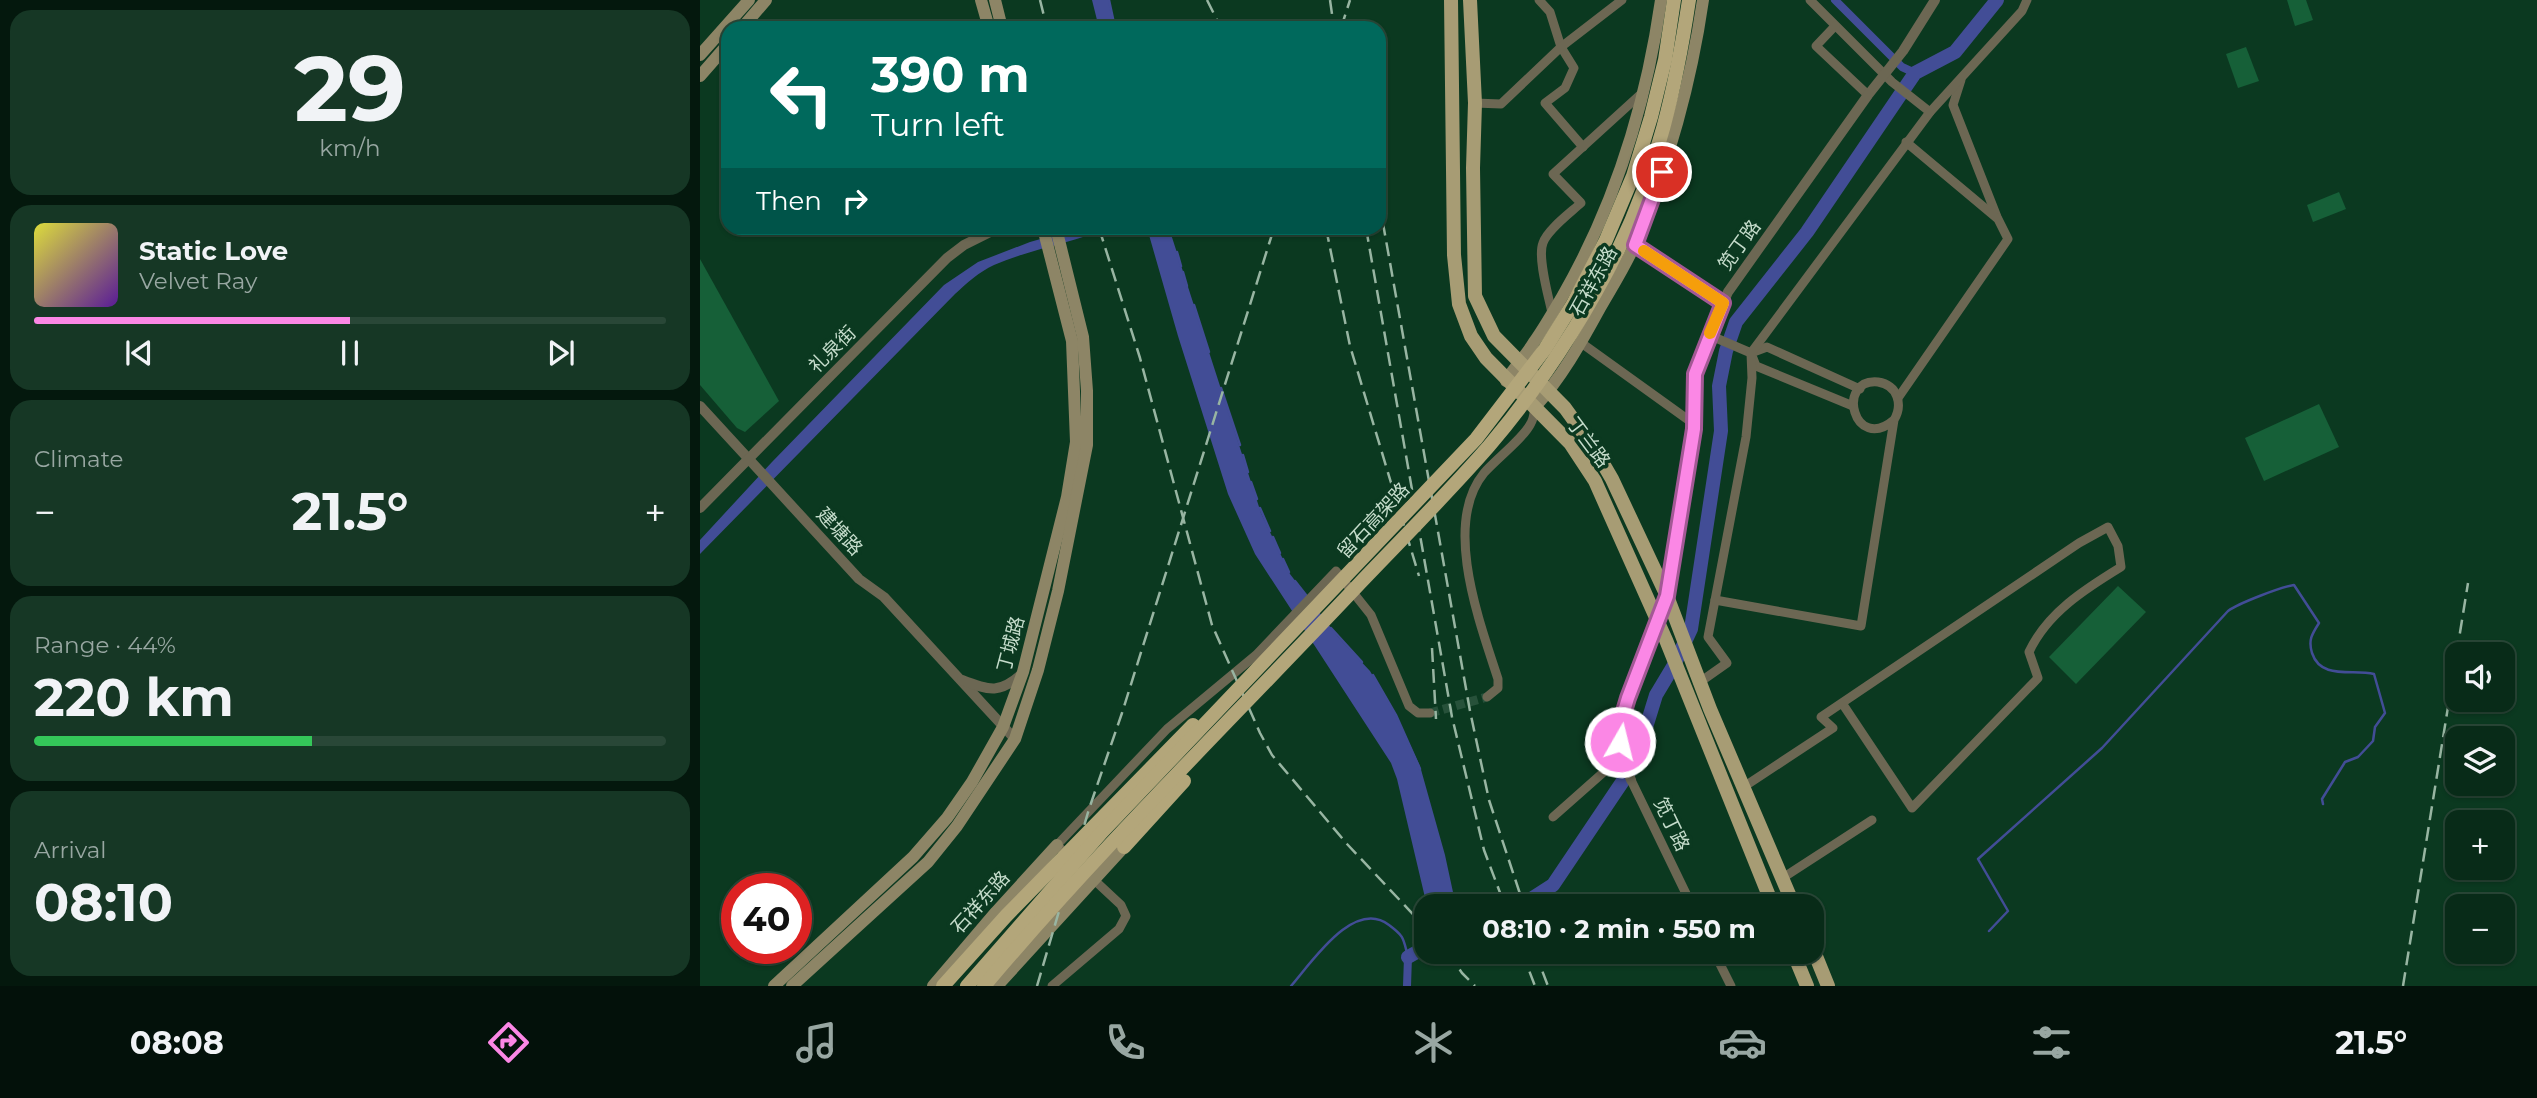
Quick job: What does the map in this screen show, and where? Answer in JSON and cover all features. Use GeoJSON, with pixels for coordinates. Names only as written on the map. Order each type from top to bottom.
{"type":"FeatureCollection","features":[{"type":"Feature","properties":{"kind":"highway","name":"留石高架路"},"geometry":{"type":"LineString","coordinates":[[984,986],[1476,439],[1510,397],[1559,327],[1606,240],[1633,176],[1665,60],[1674,0]]}},
{"type":"Feature","properties":{"kind":"highway","name":"留石高架路"},"geometry":{"type":"LineString","coordinates":[[967,986],[1102,832],[1276,662],[1488,447],[1542,376],[1584,313],[1619,247],[1646,183],[1667,122],[1680,63],[1689,0]]}},
{"type":"Feature","properties":{"kind":"highway"},"geometry":{"type":"LineString","coordinates":[[1124,847],[1230,731],[1276,662]]}},
{"type":"Feature","properties":{"kind":"highway"},"geometry":{"type":"LineString","coordinates":[[943,986],[1006,916],[1176,740],[1276,662]]}},
{"type":"Feature","properties":{"kind":"main road"},"geometry":{"type":"LineString","coordinates":[[730,21],[749,0]]}},
{"type":"Feature","properties":{"kind":"main road"},"geometry":{"type":"LineString","coordinates":[[748,21],[766,0]]}},
{"type":"Feature","properties":{"kind":"main road"},"geometry":{"type":"LineString","coordinates":[[981,0],[987,21]]}},
{"type":"Feature","properties":{"kind":"main road"},"geometry":{"type":"LineString","coordinates":[[995,0],[1000,21]]}},
{"type":"Feature","properties":{"kind":"main road","name":"丁兰路"},"geometry":{"type":"LineString","coordinates":[[1451,0],[1454,255],[1459,304],[1471,336],[1486,358],[1570,443],[1595,481],[1658,622],[1768,894]]}},
{"type":"Feature","properties":{"kind":"main road","name":"丁兰路"},"geometry":{"type":"LineString","coordinates":[[1469,0],[1475,103],[1475,296],[1494,336],[1550,391],[1594,448],[1612,479],[1667,596],[1788,894]]}},
{"type":"Feature","properties":{"kind":"main road","name":"石祥东路"},"geometry":{"type":"LineString","coordinates":[[1506,381],[1518,361],[1533,345],[1552,313],[1592,238],[1608,200],[1629,146],[1646,89],[1661,0]]}},
{"type":"Feature","properties":{"kind":"main road","name":"石祥东路"},"geometry":{"type":"LineString","coordinates":[[1535,407],[1550,391],[1635,245],[1685,98],[1703,0]]}},
{"type":"Feature","properties":{"kind":"main road"},"geometry":{"type":"LineString","coordinates":[[700,55],[721,31]]}},
{"type":"Feature","properties":{"kind":"main road"},"geometry":{"type":"LineString","coordinates":[[700,76],[721,52]]}},
{"type":"Feature","properties":{"kind":"main road","name":"丁城路"},"geometry":{"type":"LineString","coordinates":[[792,986],[928,862],[957,826],[1015,739],[1038,670],[1087,445],[1083,337],[1052,235]]}},
{"type":"Feature","properties":{"kind":"main road","name":"丁城路"},"geometry":{"type":"LineString","coordinates":[[774,986],[930,838],[966,791],[1003,727],[1023,672],[1067,497],[1076,442],[1072,341],[1057,255]]}},
{"type":"Feature","properties":{"kind":"main road","name":"石祥东路"},"geometry":{"type":"LineString","coordinates":[[933,986],[1057,845]]}},
{"type":"Feature","properties":{"kind":"main road"},"geometry":{"type":"LineString","coordinates":[[997,986],[1124,847]]}},
{"type":"Feature","properties":{"kind":"main road"},"geometry":{"type":"LineString","coordinates":[[1798,964],[1807,986]]}},
{"type":"Feature","properties":{"kind":"main road"},"geometry":{"type":"LineString","coordinates":[[1819,964],[1828,986]]}},
{"type":"Feature","properties":{"kind":"street"},"geometry":{"type":"LineString","coordinates":[[1539,0],[1550,12],[1561,47],[1574,68],[1565,88],[1545,103],[1583,147]]}},
{"type":"Feature","properties":{"kind":"street"},"geometry":{"type":"LineString","coordinates":[[1475,103],[1500,104],[1561,47],[1622,0]]}},
{"type":"Feature","properties":{"kind":"street"},"geometry":{"type":"LineString","coordinates":[[1810,0],[1930,112]]}},
{"type":"Feature","properties":{"kind":"street","name":"笕丁路"},"geometry":{"type":"LineString","coordinates":[[1686,894],[1631,780],[1620,742],[1622,718],[1667,596],[1694,424],[1695,374],[1713,337],[1728,292],[1868,95],[1889,74],[1935,0]]}},
{"type":"Feature","properties":{"kind":"street"},"geometry":{"type":"LineString","coordinates":[[1700,682],[1727,663],[1708,637],[1746,437],[1752,378],[1751,353],[1906,142],[2022,11],[2027,0]]}},
{"type":"Feature","properties":{"kind":"street"},"geometry":{"type":"LineString","coordinates":[[1835,26],[1816,46],[1868,95]]}},
{"type":"Feature","properties":{"kind":"street"},"geometry":{"type":"LineString","coordinates":[[1898,398],[2008,239],[1953,105],[1963,76]]}},
{"type":"Feature","properties":{"kind":"street"},"geometry":{"type":"LineString","coordinates":[[1552,313],[1543,267],[1542,243],[1581,203],[1553,174],[1646,89]]}},
{"type":"Feature","properties":{"kind":"street"},"geometry":{"type":"LineString","coordinates":[[1906,142],[1998,219]]}},
{"type":"Feature","properties":{"kind":"street","name":"礼泉街"},"geometry":{"type":"LineString","coordinates":[[700,508],[947,258],[984,235]]}},
{"type":"Feature","properties":{"kind":"street"},"geometry":{"type":"LineString","coordinates":[[1635,245],[1723,303]]}},
{"type":"Feature","properties":{"kind":"street"},"geometry":{"type":"LineString","coordinates":[[1713,337],[1751,353],[1756,366],[1853,407]]}},
{"type":"Feature","properties":{"kind":"street"},"geometry":{"type":"LineString","coordinates":[[1580,342],[1694,424]]}},
{"type":"Feature","properties":{"kind":"street"},"geometry":{"type":"LineString","coordinates":[[1751,353],[1766,347],[1860,389]]}},
{"type":"Feature","properties":{"kind":"street"},"geometry":{"type":"LineString","coordinates":[[1874,382],[1882,383],[1895,391],[1898,413],[1894,420],[1888,425],[1872,428],[1859,421],[1853,407],[1860,389],[1874,382]]}},
{"type":"Feature","properties":{"kind":"street","name":"建塘路"},"geometry":{"type":"LineString","coordinates":[[700,405],[859,579],[884,597],[1015,739]]}},
{"type":"Feature","properties":{"kind":"street"},"geometry":{"type":"LineString","coordinates":[[1487,697],[1498,688],[1498,679],[1476,607],[1469,573],[1466,510],[1471,493],[1483,475],[1531,423],[1535,407]]}},
{"type":"Feature","properties":{"kind":"street"},"geometry":{"type":"LineString","coordinates":[[1715,600],[1861,626],[1894,420]]}},
{"type":"Feature","properties":{"kind":"street"},"geometry":{"type":"LineString","coordinates":[[1745,786],[1833,728],[1821,717],[2079,542],[2108,527],[2118,546],[2121,567],[2074,596],[2036,637],[2029,652],[2038,678],[1912,808],[1842,703]]}},
{"type":"Feature","properties":{"kind":"street"},"geometry":{"type":"LineString","coordinates":[[1052,986],[1119,929],[1126,916],[1121,905],[1057,845],[1167,729],[1245,666],[1336,571],[1371,615],[1409,706],[1418,713],[1430,713]]}},
{"type":"Feature","properties":{"kind":"street","name":"建塘路"},"geometry":{"type":"LineString","coordinates":[[957,677],[989,689],[1008,686],[1023,672]]}},
{"type":"Feature","properties":{"kind":"street"},"geometry":{"type":"LineString","coordinates":[[1553,817],[1623,755]]}},
{"type":"Feature","properties":{"kind":"street"},"geometry":{"type":"LineString","coordinates":[[1781,879],[1872,820]]}},
{"type":"Feature","properties":{"kind":"street"},"geometry":{"type":"LineString","coordinates":[[1720,964],[1731,986]]}},
{"type":"Feature","properties":{"kind":"green space"},"geometry":{"type":"Polygon","coordinates":[[[2287,0],[2306,0],[2313,20],[2295,26],[2287,0]]]}},
{"type":"Feature","properties":{"kind":"green space"},"geometry":{"type":"Polygon","coordinates":[[[2246,47],[2259,81],[2238,88],[2226,54],[2246,47]]]}},
{"type":"Feature","properties":{"kind":"green space"},"geometry":{"type":"Polygon","coordinates":[[[2339,192],[2346,209],[2313,222],[2307,205],[2339,192]]]}},
{"type":"Feature","properties":{"kind":"green space"},"geometry":{"type":"Polygon","coordinates":[[[700,259],[779,401],[745,432],[737,428],[700,385],[700,259]]]}},
{"type":"Feature","properties":{"kind":"green space"},"geometry":{"type":"Polygon","coordinates":[[[2319,404],[2339,447],[2264,481],[2245,438],[2319,404]]]}},
{"type":"Feature","properties":{"kind":"green space"},"geometry":{"type":"Polygon","coordinates":[[[2118,586],[2146,612],[2076,684],[2049,657],[2118,586]]]}},
{"type":"Feature","properties":{"kind":"water"},"geometry":{"type":"Polygon","coordinates":[[[1092,0],[1109,0],[1114,21],[1097,21],[1092,0]]]}},
{"type":"Feature","properties":{"kind":"water"},"geometry":{"type":"Polygon","coordinates":[[[1054,235],[1088,235],[1008,259],[978,274],[955,294],[700,554],[700,540],[944,285],[978,262],[1054,235]]]}},
{"type":"Feature","properties":{"kind":"water"},"geometry":{"type":"Polygon","coordinates":[[[1149,235],[1171,235],[1261,513],[1290,574],[1338,637],[1370,671],[1396,715],[1420,766],[1453,894],[1424,894],[1391,763],[1255,554],[1228,494],[1149,235]]]}},
{"type":"Feature","properties":{"kind":"waterway"},"geometry":{"type":"LineString","coordinates":[[1109,0],[1114,21]]}},
{"type":"Feature","properties":{"kind":"waterway"},"geometry":{"type":"LineString","coordinates":[[1835,0],[1902,67],[1915,73]]}},
{"type":"Feature","properties":{"kind":"waterway"},"geometry":{"type":"LineString","coordinates":[[1539,894],[1553,885],[1635,763],[1656,695],[1691,629],[1721,431],[1719,386],[1726,351],[1736,322],[1807,232],[1915,73],[1955,52],[1997,0]]}},
{"type":"Feature","properties":{"kind":"waterway"},"geometry":{"type":"LineString","coordinates":[[1177,252],[1181,266]]}},
{"type":"Feature","properties":{"kind":"waterway"},"geometry":{"type":"LineString","coordinates":[[1183,272],[1187,286]]}},
{"type":"Feature","properties":{"kind":"waterway"},"geometry":{"type":"LineString","coordinates":[[1194,305],[1209,352]]}},
{"type":"Feature","properties":{"kind":"waterway"},"geometry":{"type":"LineString","coordinates":[[1221,388],[1240,445]]}},
{"type":"Feature","properties":{"kind":"waterway"},"geometry":{"type":"LineString","coordinates":[[1243,455],[1248,472]]}},
{"type":"Feature","properties":{"kind":"waterway"},"geometry":{"type":"LineString","coordinates":[[1251,482],[1257,499]]}},
{"type":"Feature","properties":{"kind":"waterway"},"geometry":{"type":"LineString","coordinates":[[1260,508],[1270,531]]}},
{"type":"Feature","properties":{"kind":"waterway"},"geometry":{"type":"LineString","coordinates":[[1273,537],[1280,553]]}},
{"type":"Feature","properties":{"kind":"waterway"},"geometry":{"type":"LineString","coordinates":[[1283,559],[1289,572]]}},
{"type":"Feature","properties":{"kind":"waterway"},"geometry":{"type":"LineString","coordinates":[[1295,581],[1306,595]]}},
{"type":"Feature","properties":{"kind":"waterway"},"geometry":{"type":"LineString","coordinates":[[1989,931],[2008,911],[1978,859],[2102,748],[2228,611],[2260,596],[2294,585],[2319,623],[2311,641],[2316,661],[2322,667],[2338,672],[2374,674],[2385,713],[2375,727],[2373,741],[2358,757],[2345,762],[2322,799],[2323,804]]}},
{"type":"Feature","properties":{"kind":"waterway"},"geometry":{"type":"LineString","coordinates":[[1331,628],[1362,662]]}},
{"type":"Feature","properties":{"kind":"waterway"},"geometry":{"type":"LineString","coordinates":[[1373,675],[1396,715],[1420,769]]}},
{"type":"Feature","properties":{"kind":"waterway"},"geometry":{"type":"LineString","coordinates":[[1291,986],[1335,936],[1362,920],[1376,919],[1394,929],[1403,938],[1408,957]]}},
{"type":"Feature","properties":{"kind":"waterway"},"geometry":{"type":"LineString","coordinates":[[1408,957],[1414,954]]}},
{"type":"Feature","properties":{"kind":"waterway"},"geometry":{"type":"LineString","coordinates":[[1407,986],[1408,957]]}},
{"type":"Feature","properties":{"kind":"tunnel"},"geometry":{"type":"LineString","coordinates":[[1430,713],[1487,697]]}},
{"type":"Feature","properties":{"kind":"railway"},"geometry":{"type":"LineString","coordinates":[[1040,0],[1045,21]]}},
{"type":"Feature","properties":{"kind":"railway"},"geometry":{"type":"LineString","coordinates":[[1207,0],[1218,21]]}},
{"type":"Feature","properties":{"kind":"railway"},"geometry":{"type":"LineString","coordinates":[[1330,0],[1333,21]]}},
{"type":"Feature","properties":{"kind":"railway"},"geometry":{"type":"LineString","coordinates":[[1343,21],[1350,0]]}},
{"type":"Feature","properties":{"kind":"railway"},"geometry":{"type":"LineString","coordinates":[[1101,235],[1140,358],[1212,625],[1260,733],[1272,755],[1347,844],[1414,915]]}},
{"type":"Feature","properties":{"kind":"railway"},"geometry":{"type":"LineString","coordinates":[[1037,986],[1089,809],[1122,713],[1272,235]]}},
{"type":"Feature","properties":{"kind":"railway"},"geometry":{"type":"LineString","coordinates":[[1327,235],[1350,346],[1419,576]]}},
{"type":"Feature","properties":{"kind":"railway"},"geometry":{"type":"LineString","coordinates":[[1367,235],[1452,717],[1484,850],[1500,894]]}},
{"type":"Feature","properties":{"kind":"railway"},"geometry":{"type":"LineString","coordinates":[[1385,235],[1470,711],[1489,800],[1520,894]]}},
{"type":"Feature","properties":{"kind":"railway"},"geometry":{"type":"LineString","coordinates":[[2403,986],[2468,583]]}},
{"type":"Feature","properties":{"kind":"railway"},"geometry":{"type":"LineString","coordinates":[[1432,648],[1436,719]]}},
{"type":"Feature","properties":{"kind":"railway"},"geometry":{"type":"LineString","coordinates":[[1456,964],[1475,986]]}},
{"type":"Feature","properties":{"kind":"railway"},"geometry":{"type":"LineString","coordinates":[[1527,964],[1535,986]]}},
{"type":"Feature","properties":{"kind":"railway"},"geometry":{"type":"LineString","coordinates":[[1540,964],[1548,986]]}},
{"type":"Feature","properties":{"kind":"slow traffic"},"geometry":{"type":"LineString","coordinates":[[1644,251],[1723,303],[1710,333]]}},
{"type":"Feature","properties":{"kind":"route"},"geometry":{"type":"LineString","coordinates":[[1620,742],[1622,718],[1628,698],[1667,596],[1694,429],[1695,374],[1723,303],[1635,245],[1662,172]]}}]}
